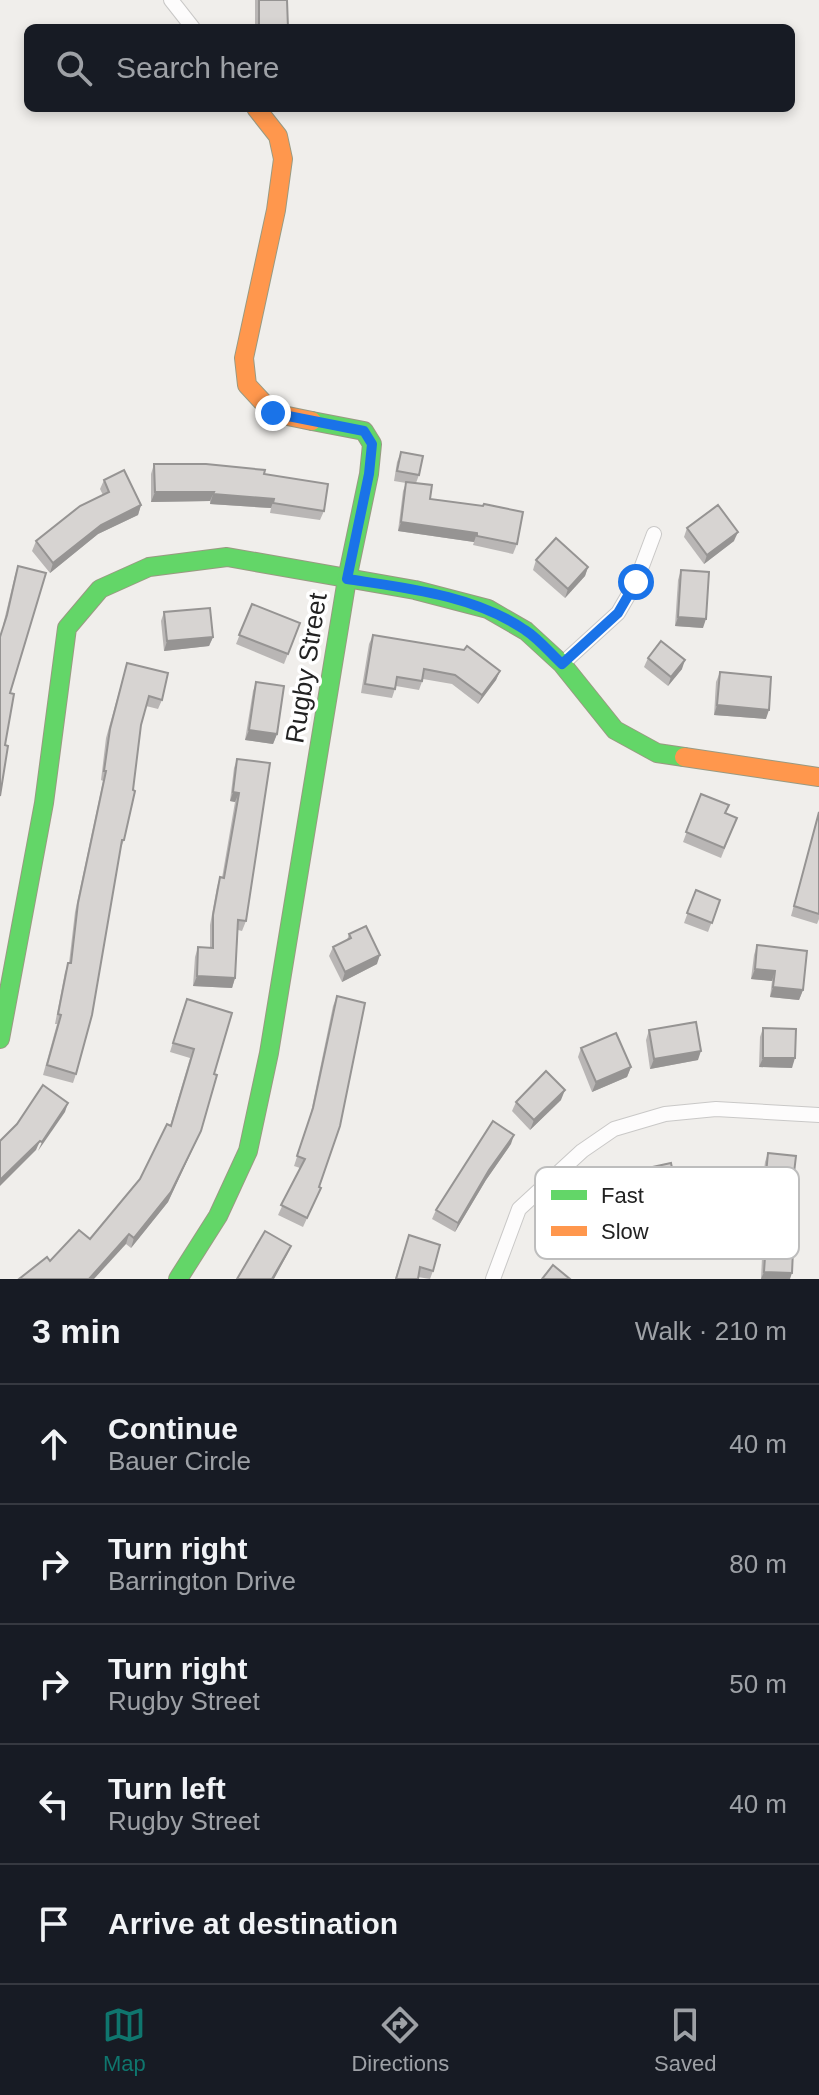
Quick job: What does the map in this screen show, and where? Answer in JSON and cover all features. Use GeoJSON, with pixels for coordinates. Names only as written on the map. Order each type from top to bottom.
{"type":"FeatureCollection","features":[{"type":"Feature","properties":{"kind":"street"},"geometry":{"type":"LineString","coordinates":[[171,0],[190,24]]}},
{"type":"Feature","properties":{"kind":"street","name":"Rugby Street"},"geometry":{"type":"LineString","coordinates":[[178,1279],[218,1216],[248,1151],[269,1053],[372,444],[364,431],[273,413],[247,385],[244,358],[276,210],[283,159],[278,136],[259,112]]}},
{"type":"Feature","properties":{"kind":"street"},"geometry":{"type":"LineString","coordinates":[[562,664],[618,613],[636,582],[654,534]]}},
{"type":"Feature","properties":{"kind":"street"},"geometry":{"type":"LineString","coordinates":[[0,1039],[44,803],[67,628],[100,589],[149,567],[227,557],[415,590],[488,609],[526,631],[562,664],[615,730],[657,753],[819,777]]}},
{"type":"Feature","properties":{"kind":"street"},"geometry":{"type":"LineString","coordinates":[[565,1167],[614,1129],[665,1114],[716,1109],[819,1115]]}},
{"type":"Feature","properties":{"kind":"street"},"geometry":{"type":"LineString","coordinates":[[493,1279],[519,1209],[535,1194]]}},
{"type":"Feature","properties":{"kind":"building"},"geometry":{"type":"Polygon","coordinates":[[[259,0],[287,0],[288,24],[259,24],[259,0]]]}},
{"type":"Feature","properties":{"kind":"building"},"geometry":{"type":"Polygon","coordinates":[[[401,452],[423,456],[419,475],[397,471],[401,452]]]}},
{"type":"Feature","properties":{"kind":"building"},"geometry":{"type":"Polygon","coordinates":[[[154,464],[206,464],[265,470],[264,474],[328,484],[324,511],[273,503],[274,499],[214,492],[155,492],[154,464]]]}},
{"type":"Feature","properties":{"kind":"building"},"geometry":{"type":"Polygon","coordinates":[[[124,470],[141,505],[101,525],[53,563],[36,541],[80,506],[109,492],[104,480],[124,470]]]}},
{"type":"Feature","properties":{"kind":"building"},"geometry":{"type":"Polygon","coordinates":[[[406,482],[432,485],[430,499],[484,504],[523,512],[517,544],[477,536],[477,533],[401,522],[406,482]]]}},
{"type":"Feature","properties":{"kind":"building"},"geometry":{"type":"Polygon","coordinates":[[[718,505],[738,532],[707,555],[687,528],[718,505]]]}},
{"type":"Feature","properties":{"kind":"building"},"geometry":{"type":"Polygon","coordinates":[[[556,538],[588,567],[568,589],[536,560],[556,538]]]}},
{"type":"Feature","properties":{"kind":"building"},"geometry":{"type":"Polygon","coordinates":[[[18,566],[46,573],[10,693],[14,694],[0,796],[0,637],[18,566]]]}},
{"type":"Feature","properties":{"kind":"building"},"geometry":{"type":"Polygon","coordinates":[[[681,570],[709,572],[706,619],[678,617],[681,570]]]}},
{"type":"Feature","properties":{"kind":"building"},"geometry":{"type":"Polygon","coordinates":[[[252,604],[300,623],[288,654],[239,635],[252,604]]]}},
{"type":"Feature","properties":{"kind":"building"},"geometry":{"type":"Polygon","coordinates":[[[210,608],[213,637],[167,641],[164,612],[210,608]]]}},
{"type":"Feature","properties":{"kind":"building"},"geometry":{"type":"Polygon","coordinates":[[[373,635],[464,650],[467,646],[500,671],[482,695],[455,675],[424,669],[422,681],[397,677],[395,689],[365,684],[373,635]]]}},
{"type":"Feature","properties":{"kind":"building"},"geometry":{"type":"Polygon","coordinates":[[[661,641],[685,660],[671,677],[648,658],[661,641]]]}},
{"type":"Feature","properties":{"kind":"building"},"geometry":{"type":"Polygon","coordinates":[[[127,663],[168,673],[162,700],[149,696],[141,725],[135,791],[122,840],[92,1015],[76,1074],[47,1065],[61,1015],[58,1014],[68,963],[71,963],[78,903],[106,771],[110,729],[127,663]]]}},
{"type":"Feature","properties":{"kind":"building"},"geometry":{"type":"Polygon","coordinates":[[[720,672],[771,677],[769,710],[717,705],[720,672]]]}},
{"type":"Feature","properties":{"kind":"building"},"geometry":{"type":"Polygon","coordinates":[[[256,682],[284,686],[277,734],[249,730],[256,682]]]}},
{"type":"Feature","properties":{"kind":"building"},"geometry":{"type":"Polygon","coordinates":[[[237,759],[270,763],[246,921],[238,920],[235,978],[197,976],[198,947],[213,948],[213,915],[220,877],[224,878],[239,793],[233,792],[237,759]]]}},
{"type":"Feature","properties":{"kind":"building"},"geometry":{"type":"Polygon","coordinates":[[[701,794],[729,805],[725,813],[737,818],[724,848],[686,832],[701,794]]]}},
{"type":"Feature","properties":{"kind":"building"},"geometry":{"type":"Polygon","coordinates":[[[819,812],[819,914],[794,906],[819,812]]]}},
{"type":"Feature","properties":{"kind":"building"},"geometry":{"type":"Polygon","coordinates":[[[696,890],[720,900],[712,923],[687,913],[696,890]]]}},
{"type":"Feature","properties":{"kind":"building"},"geometry":{"type":"Polygon","coordinates":[[[366,926],[380,955],[345,972],[333,947],[366,926]]]}},
{"type":"Feature","properties":{"kind":"building"},"geometry":{"type":"Polygon","coordinates":[[[757,945],[807,951],[803,990],[773,987],[775,971],[755,969],[757,945]]]}},
{"type":"Feature","properties":{"kind":"building"},"geometry":{"type":"Polygon","coordinates":[[[337,996],[365,1003],[340,1126],[321,1188],[307,1218],[281,1205],[305,1159],[297,1156],[313,1108],[337,996]]]}},
{"type":"Feature","properties":{"kind":"building"},"geometry":{"type":"Polygon","coordinates":[[[187,999],[232,1013],[201,1131],[171,1192],[134,1238],[129,1234],[89,1279],[19,1279],[47,1257],[50,1261],[79,1230],[90,1239],[140,1179],[167,1124],[171,1126],[194,1049],[173,1043],[187,999]]]}},
{"type":"Feature","properties":{"kind":"building"},"geometry":{"type":"Polygon","coordinates":[[[696,1022],[701,1051],[654,1059],[649,1030],[696,1022]]]}},
{"type":"Feature","properties":{"kind":"building"},"geometry":{"type":"Polygon","coordinates":[[[763,1028],[796,1029],[795,1058],[763,1058],[763,1028]]]}},
{"type":"Feature","properties":{"kind":"building"},"geometry":{"type":"Polygon","coordinates":[[[616,1033],[631,1067],[596,1082],[581,1048],[616,1033]]]}},
{"type":"Feature","properties":{"kind":"building"},"geometry":{"type":"Polygon","coordinates":[[[546,1071],[565,1090],[534,1120],[516,1102],[546,1071]]]}},
{"type":"Feature","properties":{"kind":"building"},"geometry":{"type":"Polygon","coordinates":[[[43,1085],[68,1103],[42,1142],[0,1180],[0,1141],[17,1124],[43,1085]]]}},
{"type":"Feature","properties":{"kind":"building"},"geometry":{"type":"Polygon","coordinates":[[[493,1121],[514,1135],[458,1223],[436,1210],[493,1121]]]}},
{"type":"Feature","properties":{"kind":"building"},"geometry":{"type":"Polygon","coordinates":[[[768,1153],[796,1156],[795,1167],[767,1167],[768,1153]]]}},
{"type":"Feature","properties":{"kind":"building"},"geometry":{"type":"Polygon","coordinates":[[[265,1231],[291,1246],[272,1279],[237,1279],[265,1231]]]}},
{"type":"Feature","properties":{"kind":"building"},"geometry":{"type":"Polygon","coordinates":[[[409,1235],[440,1245],[433,1271],[420,1267],[418,1279],[396,1279],[409,1235]]]}},
{"type":"Feature","properties":{"kind":"building"},"geometry":{"type":"Polygon","coordinates":[[[765,1259],[793,1259],[792,1273],[764,1272],[765,1259]]]}},
{"type":"Feature","properties":{"kind":"building"},"geometry":{"type":"Polygon","coordinates":[[[553,1265],[570,1279],[542,1279],[553,1265]]]}},
{"type":"Feature","properties":{"kind":"traffic: fast"},"geometry":{"type":"LineString","coordinates":[[178,1279],[218,1216],[248,1151],[269,1053],[347,579],[369,474],[372,444],[364,431],[312,421]]}},
{"type":"Feature","properties":{"kind":"traffic: fast"},"geometry":{"type":"LineString","coordinates":[[0,1039],[44,803],[67,628],[100,589],[149,567],[227,557],[415,590],[488,609],[526,631],[562,664],[615,730],[657,753],[684,757]]}},
{"type":"Feature","properties":{"kind":"traffic: slow"},"geometry":{"type":"LineString","coordinates":[[259,112],[278,136],[283,159],[276,210],[244,358],[247,385],[273,413],[312,421]]}},
{"type":"Feature","properties":{"kind":"traffic: slow"},"geometry":{"type":"LineString","coordinates":[[684,757],[819,777]]}},
{"type":"Feature","properties":{"kind":"route"},"geometry":{"type":"LineString","coordinates":[[273,413],[364,431],[372,444],[369,474],[347,579],[415,590],[488,609],[526,631],[562,664],[618,613],[636,582]]}}]}
